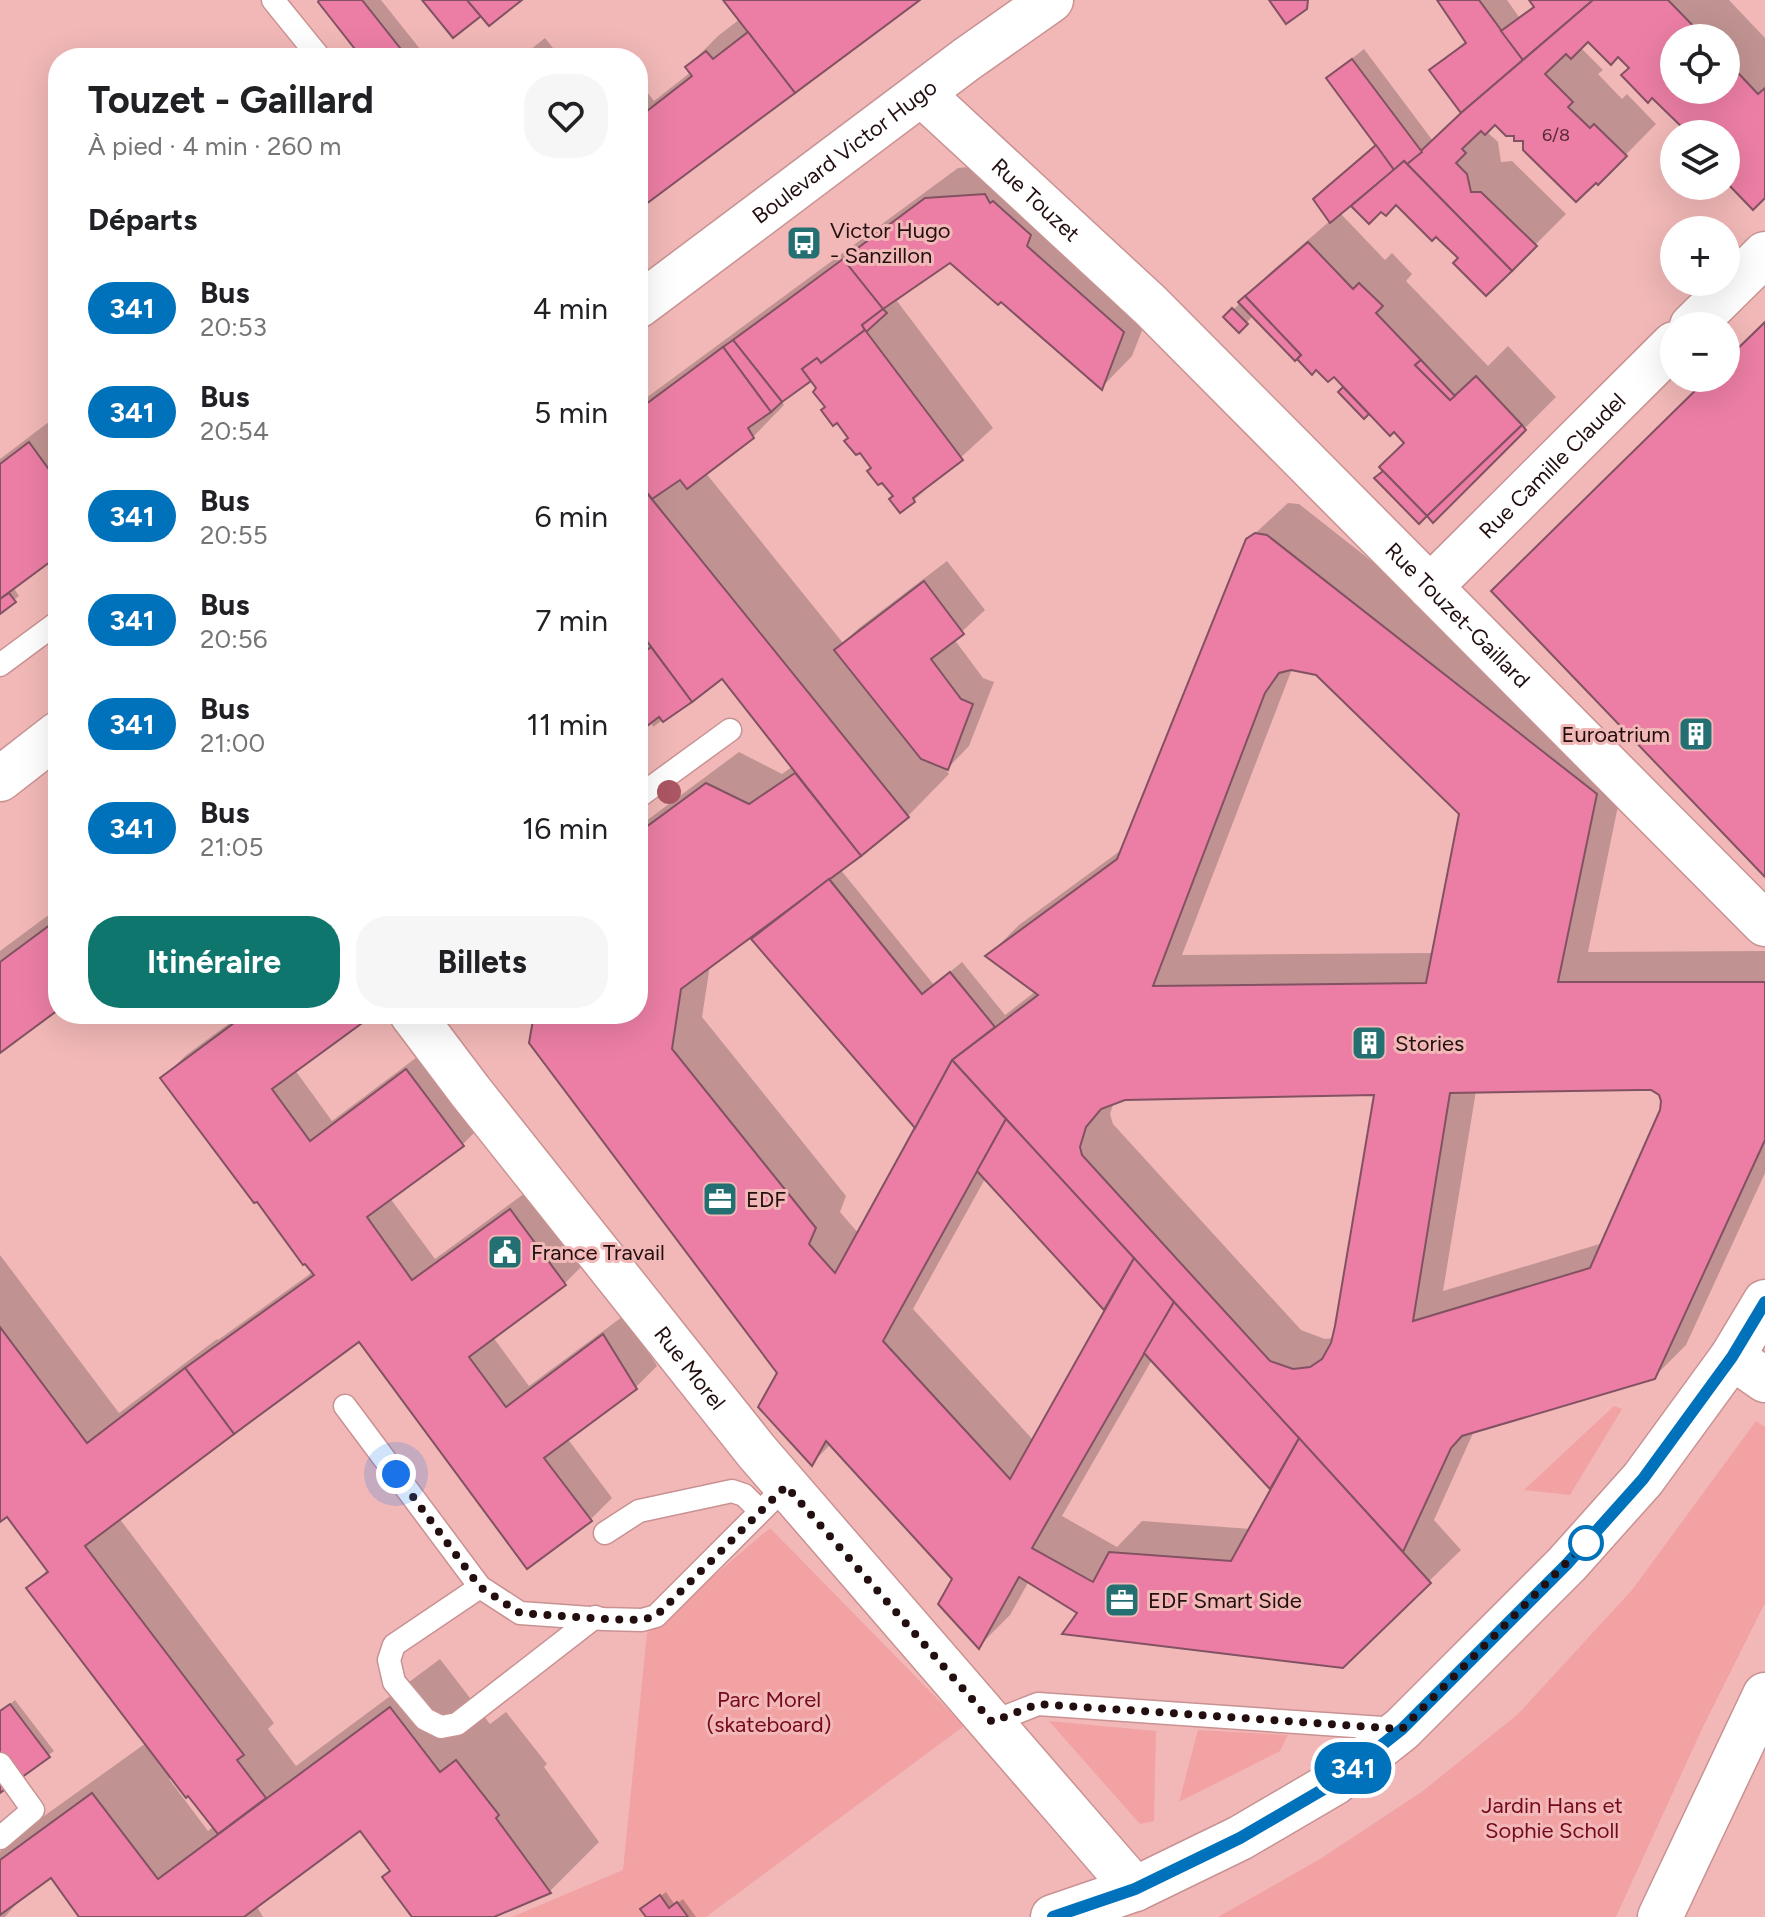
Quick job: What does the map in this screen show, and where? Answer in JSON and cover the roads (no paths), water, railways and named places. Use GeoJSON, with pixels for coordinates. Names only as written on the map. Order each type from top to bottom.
{"type":"FeatureCollection","features":[{"type":"Feature","properties":{"kind":"street","name":"Boulevard Victor Hugo"},"geometry":{"type":"LineString","coordinates":[[648,299],[967,59],[1051,0]]}},
{"type":"Feature","properties":{"kind":"street","name":"Rue Touzet"},"geometry":{"type":"LineString","coordinates":[[923,95],[1150,305]]}},
{"type":"Feature","properties":{"kind":"street"},"geometry":{"type":"LineString","coordinates":[[1706,312],[1765,254]]}},
{"type":"Feature","properties":{"kind":"street","name":"Rue Touzet-Gaillard"},"geometry":{"type":"LineString","coordinates":[[1150,305],[1765,924]]}},
{"type":"Feature","properties":{"kind":"street","name":"Rue Camille Claudel"},"geometry":{"type":"LineString","coordinates":[[1430,587],[1660,358]]}},
{"type":"Feature","properties":{"kind":"street"},"geometry":{"type":"LineString","coordinates":[[0,779],[48,742]]}},
{"type":"Feature","properties":{"kind":"street","name":"Rue Morel"},"geometry":{"type":"LineString","coordinates":[[420,1024],[773,1499],[987,1716],[1135,1889]]}},
{"type":"Feature","properties":{"kind":"street"},"geometry":{"type":"LineString","coordinates":[[1053,1917],[1135,1889],[1240,1838],[1334,1783],[1413,1718],[1567,1564],[1643,1479],[1749,1369],[1765,1302]]}},
{"type":"Feature","properties":{"kind":"street"},"geometry":{"type":"LineString","coordinates":[[1660,1917],[1752,1748],[1765,1695]]}},
{"type":"Feature","properties":{"kind":"lane"},"geometry":{"type":"LineString","coordinates":[[273,0],[312,48]]}},
{"type":"Feature","properties":{"kind":"lane"},"geometry":{"type":"LineString","coordinates":[[0,665],[48,629]]}},
{"type":"Feature","properties":{"kind":"lane"},"geometry":{"type":"LineString","coordinates":[[648,790],[730,730]]}},
{"type":"Feature","properties":{"kind":"lane"},"geometry":{"type":"LineString","coordinates":[[345,1406],[480,1587],[520,1613],[642,1620],[656,1616],[773,1499]]}},
{"type":"Feature","properties":{"kind":"lane"},"geometry":{"type":"LineString","coordinates":[[605,1533],[639,1511],[732,1491],[773,1499]]}},
{"type":"Feature","properties":{"kind":"lane"},"geometry":{"type":"LineString","coordinates":[[480,1587],[394,1645],[389,1660],[394,1682],[425,1719],[441,1727],[457,1724],[595,1617]]}},
{"type":"Feature","properties":{"kind":"lane"},"geometry":{"type":"LineString","coordinates":[[987,1716],[1038,1704],[1413,1718]]}},
{"type":"Feature","properties":{"kind":"lane"},"geometry":{"type":"LineString","coordinates":[[0,1764],[33,1810],[0,1838]]}},
{"type":"Feature","properties":{"kind":"place","name":"Victor Hugo - Sanzillon"},"geometry":{"type":"Point","coordinates":[804,243]}},
{"type":"Feature","properties":{"kind":"place","name":"Euroatrium"},"geometry":{"type":"Point","coordinates":[1696,734]}},
{"type":"Feature","properties":{"kind":"place","name":"Stories"},"geometry":{"type":"Point","coordinates":[1369,1043]}},
{"type":"Feature","properties":{"kind":"place","name":"EDF"},"geometry":{"type":"Point","coordinates":[720,1199]}},
{"type":"Feature","properties":{"kind":"place","name":"France Travail"},"geometry":{"type":"Point","coordinates":[505,1252]}},
{"type":"Feature","properties":{"kind":"place","name":"EDF Smart Side"},"geometry":{"type":"Point","coordinates":[1122,1600]}},
{"type":"Feature","properties":{"kind":"park label","name":"Parc Morel (skateboard)"},"geometry":{"type":"Point","coordinates":[769,1712]}},
{"type":"Feature","properties":{"kind":"park label","name":"Jardin Hans et Sophie Scholl"},"geometry":{"type":"Point","coordinates":[1552,1818]}}]}
